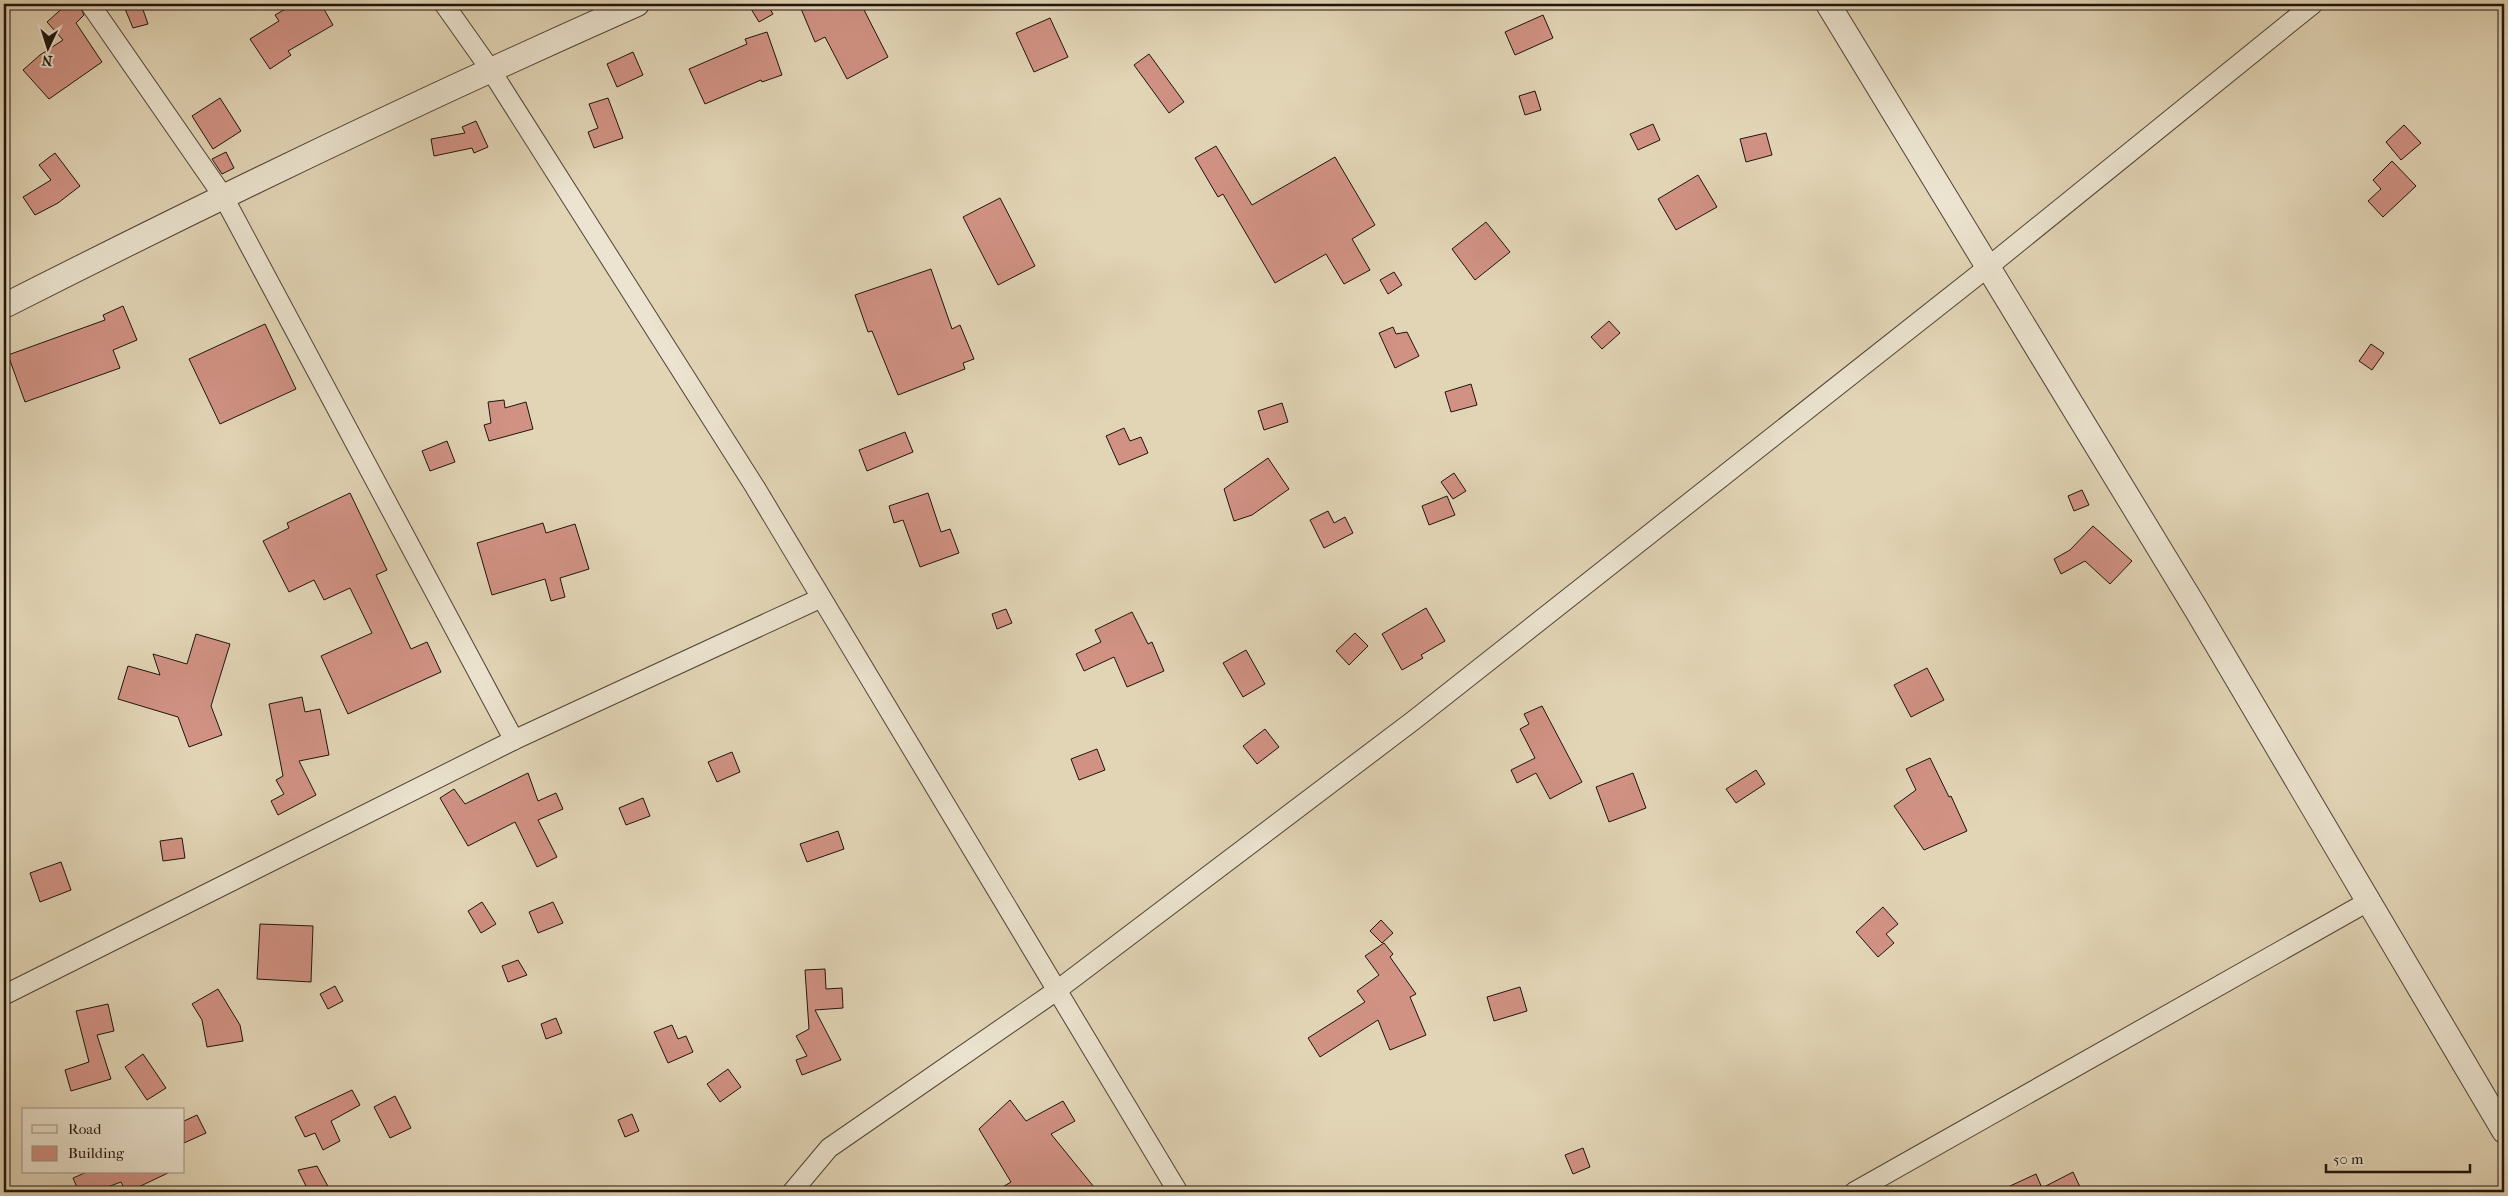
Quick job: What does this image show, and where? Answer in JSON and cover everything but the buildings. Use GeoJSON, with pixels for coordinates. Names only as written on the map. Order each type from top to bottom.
{"type":"FeatureCollection","features":[{"type":"Feature","properties":{"kind":"street"},"geometry":{"type":"LineString","coordinates":[[90,4],[223,196],[514,740]]}},
{"type":"Feature","properties":{"kind":"street"},"geometry":{"type":"LineString","coordinates":[[444,4],[490,69],[756,487],[1178,1192]]}},
{"type":"Feature","properties":{"kind":"street"},"geometry":{"type":"LineString","coordinates":[[4,306],[223,196],[490,69],[637,4]]}},
{"type":"Feature","properties":{"kind":"street"},"geometry":{"type":"LineString","coordinates":[[1828,4],[2196,609],[2504,1131]]}},
{"type":"Feature","properties":{"kind":"street"},"geometry":{"type":"LineString","coordinates":[[792,1192],[829,1148],[1056,991],[1414,720],[1988,267],[2313,4]]}},
{"type":"Feature","properties":{"kind":"street"},"geometry":{"type":"LineString","coordinates":[[4,995],[514,740],[822,598]]}},
{"type":"Feature","properties":{"kind":"street"},"geometry":{"type":"LineString","coordinates":[[1854,1192],[2368,901]]}}]}
